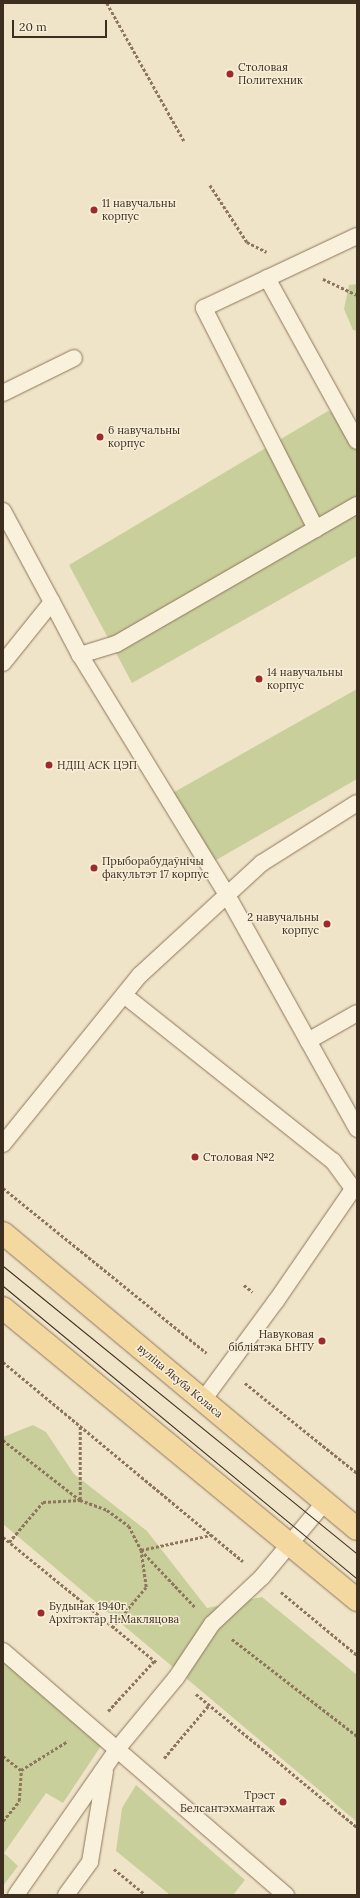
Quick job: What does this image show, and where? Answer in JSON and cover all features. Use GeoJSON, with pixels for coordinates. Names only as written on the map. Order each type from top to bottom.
{"type":"FeatureCollection","features":[{"type":"Feature","properties":{"kind":"main road","name":"вуліца Якуба Коласа"},"geometry":{"type":"LineString","coordinates":[[3,1233],[357,1528]]}},
{"type":"Feature","properties":{"kind":"main road"},"geometry":{"type":"LineString","coordinates":[[3,1308],[357,1600]]}},
{"type":"Feature","properties":{"kind":"lane"},"geometry":{"type":"LineString","coordinates":[[316,529],[204,308],[357,236]]}},
{"type":"Feature","properties":{"kind":"lane"},"geometry":{"type":"LineString","coordinates":[[266,278],[357,441]]}},
{"type":"Feature","properties":{"kind":"lane"},"geometry":{"type":"LineString","coordinates":[[3,393],[74,358]]}},
{"type":"Feature","properties":{"kind":"lane"},"geometry":{"type":"LineString","coordinates":[[80,655],[116,644],[357,505]]}},
{"type":"Feature","properties":{"kind":"lane"},"geometry":{"type":"LineString","coordinates":[[3,511],[80,655],[227,895],[357,1129]]}},
{"type":"Feature","properties":{"kind":"lane"},"geometry":{"type":"LineString","coordinates":[[4,660],[52,602]]}},
{"type":"Feature","properties":{"kind":"lane"},"geometry":{"type":"LineString","coordinates":[[3,1144],[140,974],[262,862],[357,803]]}},
{"type":"Feature","properties":{"kind":"lane"},"geometry":{"type":"LineString","coordinates":[[124,995],[333,1162],[353,1189],[276,1301],[225,1367],[203,1400]]}},
{"type":"Feature","properties":{"kind":"lane"},"geometry":{"type":"LineString","coordinates":[[308,1041],[357,1013]]}},
{"type":"Feature","properties":{"kind":"lane"},"geometry":{"type":"LineString","coordinates":[[16,1895],[118,1748],[176,1678],[212,1624],[262,1577],[325,1502]]}},
{"type":"Feature","properties":{"kind":"lane"},"geometry":{"type":"LineString","coordinates":[[3,1651],[118,1748],[286,1895]]}},
{"type":"Feature","properties":{"kind":"lane"},"geometry":{"type":"LineString","coordinates":[[66,1895],[90,1862],[106,1765]]}},
{"type":"Feature","properties":{"kind":"path"},"geometry":{"type":"LineString","coordinates":[[107,3],[184,141]]}},
{"type":"Feature","properties":{"kind":"path"},"geometry":{"type":"LineString","coordinates":[[3,1188],[357,1473]]}},
{"type":"Feature","properties":{"kind":"path"},"geometry":{"type":"LineString","coordinates":[[3,1362],[357,1655]]}},
{"type":"Feature","properties":{"kind":"path"},"geometry":{"type":"LineString","coordinates":[[80,1426],[80,1500]]}},
{"type":"Feature","properties":{"kind":"path"},"geometry":{"type":"LineString","coordinates":[[3,1440],[80,1500],[107,1510],[129,1526],[141,1550],[212,1624],[357,1736]]}},
{"type":"Feature","properties":{"kind":"path"},"geometry":{"type":"LineString","coordinates":[[9,1542],[42,1502],[80,1500]]}},
{"type":"Feature","properties":{"kind":"path"},"geometry":{"type":"LineString","coordinates":[[141,1550],[211,1535]]}},
{"type":"Feature","properties":{"kind":"path"},"geometry":{"type":"LineString","coordinates":[[112,1628],[146,1587],[141,1550]]}},
{"type":"Feature","properties":{"kind":"path"},"geometry":{"type":"LineString","coordinates":[[3,1756],[21,1770]]}},
{"type":"Feature","properties":{"kind":"path"},"geometry":{"type":"LineString","coordinates":[[92,1850],[146,1895]]}},
{"type":"Feature","properties":{"kind":"green space"},"geometry":{"type":"Polygon","coordinates":[[[357,284],[357,331],[353,330],[344,309],[349,285],[357,284]]]}},
{"type":"Feature","properties":{"kind":"green space"},"geometry":{"type":"Polygon","coordinates":[[[328,411],[357,422],[357,556],[132,683],[69,565],[328,411]]]}},
{"type":"Feature","properties":{"kind":"green space"},"geometry":{"type":"Polygon","coordinates":[[[357,689],[357,779],[211,863],[169,795],[357,689]]]}},
{"type":"Feature","properties":{"kind":"green space"},"geometry":{"type":"Polygon","coordinates":[[[33,1425],[46,1432],[74,1474],[147,1531],[207,1608],[262,1597],[357,1675],[357,1822],[3,1524],[3,1437],[33,1425]]]}},
{"type":"Feature","properties":{"kind":"green space"},"geometry":{"type":"Polygon","coordinates":[[[3,1660],[101,1746],[63,1803],[46,1793],[4,1853],[18,1866],[3,1886],[3,1660]]]}},
{"type":"Feature","properties":{"kind":"green space"},"geometry":{"type":"Polygon","coordinates":[[[136,1785],[245,1880],[233,1895],[170,1895],[116,1851],[122,1808],[136,1785]]]}},
{"type":"Feature","properties":{"kind":"tram line"},"geometry":{"type":"LineString","coordinates":[[3,1266],[357,1554]]}},
{"type":"Feature","properties":{"kind":"tram line"},"geometry":{"type":"LineString","coordinates":[[3,1286],[357,1579]]}},
{"type":"Feature","properties":{"kind":"place","name":"Столовая Политехник"},"geometry":{"type":"Point","coordinates":[230,74]}},
{"type":"Feature","properties":{"kind":"place","name":"11 навучальны корпус"},"geometry":{"type":"Point","coordinates":[94,210]}},
{"type":"Feature","properties":{"kind":"place","name":"6 навучальны корпус"},"geometry":{"type":"Point","coordinates":[100,437]}},
{"type":"Feature","properties":{"kind":"place","name":"14 навучальны корпус"},"geometry":{"type":"Point","coordinates":[259,679]}},
{"type":"Feature","properties":{"kind":"place","name":"НДІЦ АСК ЦЭП"},"geometry":{"type":"Point","coordinates":[49,765]}},
{"type":"Feature","properties":{"kind":"place","name":"Прыборабудаўнічы факультэт 17 корпус"},"geometry":{"type":"Point","coordinates":[94,868]}},
{"type":"Feature","properties":{"kind":"place","name":"2 навучальны корпус"},"geometry":{"type":"Point","coordinates":[327,924]}},
{"type":"Feature","properties":{"kind":"place","name":"Столовая №2"},"geometry":{"type":"Point","coordinates":[195,1157]}},
{"type":"Feature","properties":{"kind":"place","name":"Навуковая бібліятэка БНТУ"},"geometry":{"type":"Point","coordinates":[322,1341]}},
{"type":"Feature","properties":{"kind":"place","name":"Будынак 1940г. Архітэктар Н.Макляцова"},"geometry":{"type":"Point","coordinates":[41,1613]}},
{"type":"Feature","properties":{"kind":"place","name":"Трэст Белсантэхмантаж"},"geometry":{"type":"Point","coordinates":[283,1802]}}]}
